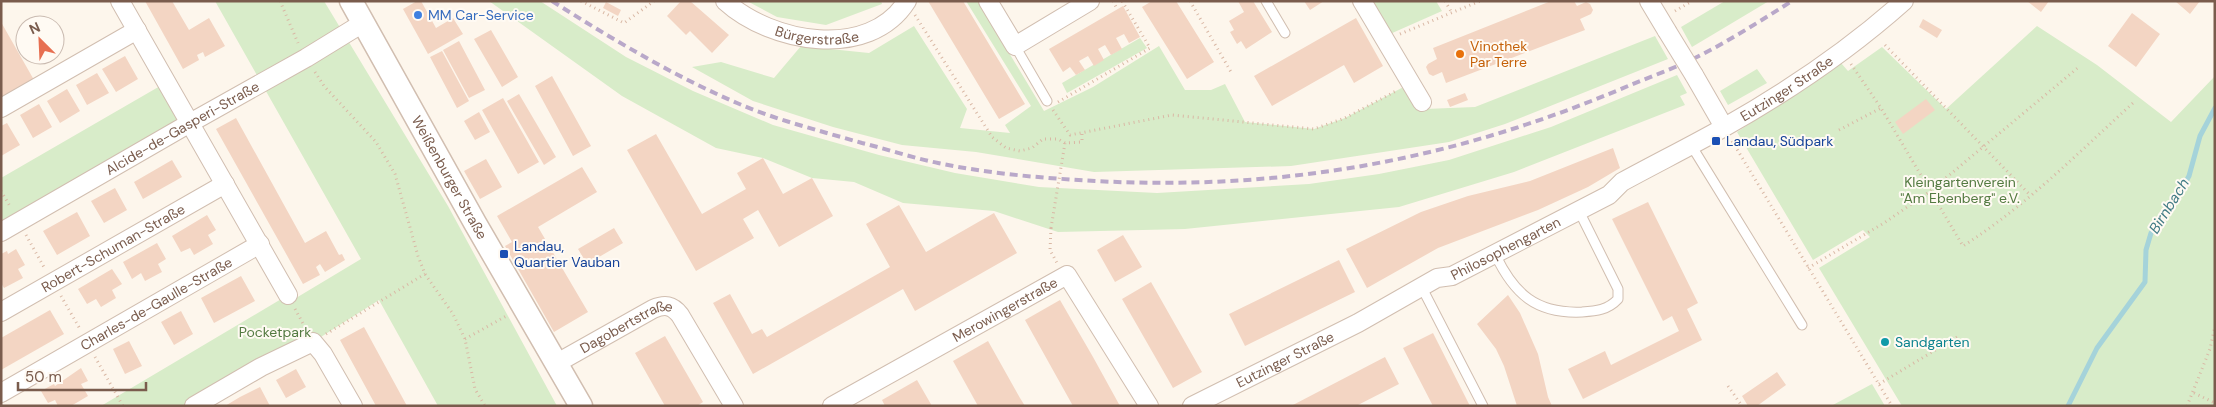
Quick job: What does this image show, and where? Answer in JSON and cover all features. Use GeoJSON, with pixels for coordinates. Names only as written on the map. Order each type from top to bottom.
{"type":"FeatureCollection","features":[{"type":"Feature","properties":{"kind":"street"},"geometry":{"type":"LineString","coordinates":[[120,1],[288,294]]}},
{"type":"Feature","properties":{"kind":"street","name":"Weißenburger Straße"},"geometry":{"type":"LineString","coordinates":[[351,1],[475,223],[581,406]]}},
{"type":"Feature","properties":{"kind":"street","name":"Bürgerstraße"},"geometry":{"type":"LineString","coordinates":[[725,1],[744,16],[774,30],[790,35],[831,39],[858,35],[888,22],[907,1]]}},
{"type":"Feature","properties":{"kind":"street"},"geometry":{"type":"LineString","coordinates":[[988,1],[1015,46],[1090,1]]}},
{"type":"Feature","properties":{"kind":"street"},"geometry":{"type":"LineString","coordinates":[[1362,1],[1422,102]]}},
{"type":"Feature","properties":{"kind":"street"},"geometry":{"type":"LineString","coordinates":[[1649,1],[1724,127]]}},
{"type":"Feature","properties":{"kind":"street","name":"Eutzinger Straße"},"geometry":{"type":"LineString","coordinates":[[1632,176],[1724,127],[1834,57],[1904,1]]}},
{"type":"Feature","properties":{"kind":"street","name":"Alcide-de-Gasperi-Straße"},"geometry":{"type":"LineString","coordinates":[[1,232],[306,58],[363,23]]}},
{"type":"Feature","properties":{"kind":"street"},"geometry":{"type":"LineString","coordinates":[[1,108],[137,30]]}},
{"type":"Feature","properties":{"kind":"street","name":"Philosophengarten"},"geometry":{"type":"LineString","coordinates":[[1376,311],[1436,278],[1452,276],[1609,194],[1632,176]]}},
{"type":"Feature","properties":{"kind":"street","name":"Robert-Schuman-Straße"},"geometry":{"type":"LineString","coordinates":[[1,312],[225,184]]}},
{"type":"Feature","properties":{"kind":"street","name":"Charles-de-Gaulle-Straße"},"geometry":{"type":"LineString","coordinates":[[1,393],[260,244]]}},
{"type":"Feature","properties":{"kind":"street","name":"Merowingerstraße"},"geometry":{"type":"LineString","coordinates":[[832,406],[1067,275],[1149,406]]}},
{"type":"Feature","properties":{"kind":"street","name":"Dagobertstraße"},"geometry":{"type":"LineString","coordinates":[[557,363],[653,309],[662,305],[671,307],[680,315],[734,406]]}},
{"type":"Feature","properties":{"kind":"street","name":"Eutzinger Straße"},"geometry":{"type":"LineString","coordinates":[[1192,406],[1350,327],[1376,311]]}},
{"type":"Feature","properties":{"kind":"street"},"geometry":{"type":"LineString","coordinates":[[194,406],[261,367],[313,342],[323,354],[353,406]]}},
{"type":"Feature","properties":{"kind":"lane"},"geometry":{"type":"LineString","coordinates":[[1266,1],[1285,33]]}},
{"type":"Feature","properties":{"kind":"lane"},"geometry":{"type":"LineString","coordinates":[[1015,46],[1048,101]]}},
{"type":"Feature","properties":{"kind":"lane"},"geometry":{"type":"LineString","coordinates":[[1691,145],[1802,325]]}},
{"type":"Feature","properties":{"kind":"lane"},"geometry":{"type":"LineString","coordinates":[[1495,254],[1502,270],[1518,291],[1543,308],[1559,312],[1577,312],[1597,311],[1611,307],[1618,300],[1618,289],[1578,209]]}},
{"type":"Feature","properties":{"kind":"lane"},"geometry":{"type":"LineString","coordinates":[[1421,286],[1483,406]]}},
{"type":"Feature","properties":{"kind":"path"},"geometry":{"type":"LineString","coordinates":[[280,1],[287,22],[306,58],[324,86],[376,142],[395,174],[425,274],[453,314],[465,339],[475,389],[486,406]]}},
{"type":"Feature","properties":{"kind":"path"},"geometry":{"type":"LineString","coordinates":[[581,1],[624,23],[654,1]]}},
{"type":"Feature","properties":{"kind":"path"},"geometry":{"type":"LineString","coordinates":[[907,1],[992,137],[1006,148],[1020,151],[1032,148],[1043,139],[1058,139],[1065,143],[1082,142],[1082,133]]}},
{"type":"Feature","properties":{"kind":"path"},"geometry":{"type":"LineString","coordinates":[[1112,1],[1117,9]]}},
{"type":"Feature","properties":{"kind":"path"},"geometry":{"type":"LineString","coordinates":[[1122,1],[1150,48],[1051,106],[1070,135],[1172,115],[1314,129],[1345,118],[1411,84]]}},
{"type":"Feature","properties":{"kind":"path"},"geometry":{"type":"LineString","coordinates":[[1190,1],[1231,72]]}},
{"type":"Feature","properties":{"kind":"path"},"geometry":{"type":"LineString","coordinates":[[1445,1],[1452,13]]}},
{"type":"Feature","properties":{"kind":"path"},"geometry":{"type":"LineString","coordinates":[[1385,40],[1480,1]]}},
{"type":"Feature","properties":{"kind":"path"},"geometry":{"type":"LineString","coordinates":[[1885,45],[2032,196]]}},
{"type":"Feature","properties":{"kind":"path"},"geometry":{"type":"LineString","coordinates":[[1849,61],[1881,108],[1929,192],[1963,246],[1997,225],[2032,196],[2133,103]]}},
{"type":"Feature","properties":{"kind":"path"},"geometry":{"type":"LineString","coordinates":[[1808,268],[1884,223],[1929,192],[2080,66]]}},
{"type":"Feature","properties":{"kind":"path"},"geometry":{"type":"LineString","coordinates":[[1839,130],[1881,108]]}},
{"type":"Feature","properties":{"kind":"path"},"geometry":{"type":"LineString","coordinates":[[1724,127],[1892,406]]}},
{"type":"Feature","properties":{"kind":"path"},"geometry":{"type":"LineString","coordinates":[[1065,143],[1051,228],[1050,250],[1067,275]]}},
{"type":"Feature","properties":{"kind":"path"},"geometry":{"type":"LineString","coordinates":[[288,294],[313,342],[425,274]]}},
{"type":"Feature","properties":{"kind":"path"},"geometry":{"type":"LineString","coordinates":[[465,339],[524,306]]}},
{"type":"Feature","properties":{"kind":"path"},"geometry":{"type":"LineString","coordinates":[[2187,406],[2194,393],[2210,349],[2215,326]]}},
{"type":"Feature","properties":{"kind":"path"},"geometry":{"type":"LineString","coordinates":[[1879,384],[1957,338]]}},
{"type":"Feature","properties":{"kind":"path"},"geometry":{"type":"LineString","coordinates":[[1728,386],[1742,406]]}},
{"type":"Feature","properties":{"kind":"path"},"geometry":{"type":"LineString","coordinates":[[2194,393],[2215,403]]}},
{"type":"Feature","properties":{"kind":"green space","name":"Pocketpark"},"geometry":{"type":"Polygon","coordinates":[[[215,1],[324,1],[448,206],[557,406],[438,406],[379,300],[313,342],[194,406],[101,406],[288,295],[291,301],[361,259],[215,1]]]}},
{"type":"Feature","properties":{"kind":"green space"},"geometry":{"type":"Polygon","coordinates":[[[489,1],[540,1],[626,57],[693,91],[773,125],[879,155],[955,173],[1039,187],[1157,193],[1309,184],[1379,174],[1449,160],[1551,127],[1677,75],[1687,93],[1680,96],[1685,105],[1514,172],[1399,207],[1185,229],[1058,232],[994,211],[903,203],[854,182],[812,178],[763,158],[716,148],[622,96],[489,1]]]}},
{"type":"Feature","properties":{"kind":"green space"},"geometry":{"type":"Polygon","coordinates":[[[747,1],[881,1],[882,4],[826,25],[777,17],[747,1]]]}},
{"type":"Feature","properties":{"kind":"green space"},"geometry":{"type":"Polygon","coordinates":[[[966,1],[978,1],[1044,111],[1093,87],[1159,46],[1185,90],[1211,90],[1225,84],[1245,122],[1314,129],[1345,118],[1411,83],[1425,109],[1475,107],[1655,36],[1668,59],[1505,124],[1449,142],[1291,166],[1094,172],[976,152],[902,145],[833,127],[753,101],[692,67],[721,62],[774,78],[801,46],[869,53],[914,26],[967,109],[960,128],[1010,133],[1005,125],[1031,106],[966,1]]]}},
{"type":"Feature","properties":{"kind":"green space"},"geometry":{"type":"Polygon","coordinates":[[[1372,1],[1436,1],[1442,11],[1390,34],[1372,1]]]}},
{"type":"Feature","properties":{"kind":"green space"},"geometry":{"type":"Polygon","coordinates":[[[1725,1],[1769,1],[1692,47],[1681,27],[1725,1]]]}},
{"type":"Feature","properties":{"kind":"green space","name":"Kleingartenverein \"Am Ebenberg\" e.V."},"geometry":{"type":"Polygon","coordinates":[[[2037,26],[2097,65],[2171,122],[2215,76],[2215,406],[1902,406],[1819,268],[1870,237],[1863,230],[1813,260],[1737,132],[1841,63],[1848,71],[1882,47],[1946,109],[2037,26]]]}},
{"type":"Feature","properties":{"kind":"green space"},"geometry":{"type":"Polygon","coordinates":[[[1140,38],[1147,48],[1067,93],[1062,83],[1140,38]]]}},
{"type":"Feature","properties":{"kind":"green space"},"geometry":{"type":"Polygon","coordinates":[[[1757,69],[1767,83],[1728,105],[1720,91],[1757,69]]]}},
{"type":"Feature","properties":{"kind":"green space"},"geometry":{"type":"Polygon","coordinates":[[[167,82],[190,123],[1,232],[1,178],[167,82]]]}},
{"type":"Feature","properties":{"kind":"green space"},"geometry":{"type":"Polygon","coordinates":[[[1872,384],[1885,406],[1831,406],[1872,384]]]}},
{"type":"Feature","properties":{"kind":"building"},"geometry":{"type":"Polygon","coordinates":[[[145,1],[172,1],[189,30],[209,18],[225,46],[205,57],[203,52],[197,55],[199,60],[183,69],[145,1]]]}},
{"type":"Feature","properties":{"kind":"building"},"geometry":{"type":"Polygon","coordinates":[[[417,1],[421,1],[436,28],[453,18],[463,34],[428,54],[403,9],[417,1]]]}},
{"type":"Feature","properties":{"kind":"building"},"geometry":{"type":"Polygon","coordinates":[[[681,1],[690,1],[729,35],[712,53],[690,31],[686,35],[667,16],[681,1]]]}},
{"type":"Feature","properties":{"kind":"building"},"geometry":{"type":"Polygon","coordinates":[[[928,1],[963,1],[1025,104],[999,119],[928,1]]]}},
{"type":"Feature","properties":{"kind":"building"},"geometry":{"type":"Polygon","coordinates":[[[1152,1],[1176,1],[1214,62],[1187,79],[1142,7],[1152,1]]]}},
{"type":"Feature","properties":{"kind":"building"},"geometry":{"type":"Polygon","coordinates":[[[1238,1],[1253,1],[1272,32],[1246,49],[1241,41],[1237,44],[1230,32],[1234,30],[1229,21],[1244,12],[1238,1]]]}},
{"type":"Feature","properties":{"kind":"building"},"geometry":{"type":"Polygon","coordinates":[[[1304,1],[1324,1],[1310,10],[1304,1]]]}},
{"type":"Feature","properties":{"kind":"building"},"geometry":{"type":"Polygon","coordinates":[[[1551,1],[1574,1],[1577,6],[1586,2],[1590,4],[1593,10],[1591,14],[1580,19],[1585,30],[1446,83],[1442,72],[1433,76],[1429,74],[1426,67],[1437,59],[1433,48],[1551,1]]]}},
{"type":"Feature","properties":{"kind":"building"},"geometry":{"type":"Polygon","coordinates":[[[2027,1],[2049,1],[2041,12],[2027,1]]]}},
{"type":"Feature","properties":{"kind":"building"},"geometry":{"type":"Polygon","coordinates":[[[2175,1],[2200,1],[2190,14],[2175,1]]]}},
{"type":"Feature","properties":{"kind":"building"},"geometry":{"type":"Polygon","coordinates":[[[606,2],[621,10],[618,16],[603,8],[606,2]]]}},
{"type":"Feature","properties":{"kind":"building"},"geometry":{"type":"Polygon","coordinates":[[[1123,6],[1140,37],[1129,43],[1124,34],[1116,38],[1122,49],[1111,55],[1105,45],[1098,49],[1104,60],[1094,66],[1088,56],[1079,61],[1085,70],[1076,75],[1070,67],[1063,72],[1049,49],[1123,6]]]}},
{"type":"Feature","properties":{"kind":"building"},"geometry":{"type":"Polygon","coordinates":[[[2132,13],[2160,34],[2136,67],[2108,46],[2132,13]]]}},
{"type":"Feature","properties":{"kind":"building"},"geometry":{"type":"Polygon","coordinates":[[[1356,18],[1383,66],[1354,83],[1344,65],[1272,106],[1254,76],[1356,18]]]}},
{"type":"Feature","properties":{"kind":"building"},"geometry":{"type":"Polygon","coordinates":[[[1923,19],[1942,30],[1937,38],[1919,27],[1923,19]]]}},
{"type":"Feature","properties":{"kind":"building"},"geometry":{"type":"Polygon","coordinates":[[[1,22],[15,47],[15,65],[25,65],[34,80],[1,99],[1,22]]]}},
{"type":"Feature","properties":{"kind":"building"},"geometry":{"type":"Polygon","coordinates":[[[491,30],[518,77],[502,87],[474,39],[491,30]]]}},
{"type":"Feature","properties":{"kind":"building"},"geometry":{"type":"Polygon","coordinates":[[[459,41],[485,90],[469,98],[443,50],[459,41]]]}},
{"type":"Feature","properties":{"kind":"building"},"geometry":{"type":"Polygon","coordinates":[[[442,51],[469,101],[457,108],[430,57],[442,51]]]}},
{"type":"Feature","properties":{"kind":"building"},"geometry":{"type":"Polygon","coordinates":[[[125,56],[138,79],[116,92],[102,69],[125,56]]]}},
{"type":"Feature","properties":{"kind":"building"},"geometry":{"type":"Polygon","coordinates":[[[97,73],[109,93],[87,105],[76,85],[97,73]]]}},
{"type":"Feature","properties":{"kind":"building"},"geometry":{"type":"Polygon","coordinates":[[[552,76],[591,146],[573,156],[535,86],[552,76]]]}},
{"type":"Feature","properties":{"kind":"building"},"geometry":{"type":"Polygon","coordinates":[[[67,89],[80,111],[60,123],[47,101],[67,89]]]}},
{"type":"Feature","properties":{"kind":"building"},"geometry":{"type":"Polygon","coordinates":[[[1465,93],[1468,100],[1450,107],[1447,100],[1465,93]]]}},
{"type":"Feature","properties":{"kind":"building"},"geometry":{"type":"Polygon","coordinates":[[[519,94],[556,157],[544,165],[507,101],[519,94]]]}},
{"type":"Feature","properties":{"kind":"building"},"geometry":{"type":"Polygon","coordinates":[[[503,98],[539,162],[518,174],[482,110],[503,98]]]}},
{"type":"Feature","properties":{"kind":"building"},"geometry":{"type":"Polygon","coordinates":[[[1926,99],[1935,110],[1903,134],[1895,122],[1926,99]]]}},
{"type":"Feature","properties":{"kind":"building"},"geometry":{"type":"Polygon","coordinates":[[[39,104],[52,127],[33,138],[20,115],[39,104]]]}},
{"type":"Feature","properties":{"kind":"building"},"geometry":{"type":"Polygon","coordinates":[[[479,112],[490,132],[475,140],[464,121],[479,112]]]}},
{"type":"Feature","properties":{"kind":"building"},"geometry":{"type":"Polygon","coordinates":[[[236,118],[305,243],[326,231],[339,255],[342,254],[345,260],[325,272],[320,264],[316,267],[320,275],[303,284],[216,129],[236,118]]]}},
{"type":"Feature","properties":{"kind":"building"},"geometry":{"type":"Polygon","coordinates":[[[7,123],[20,145],[1,156],[1,126],[7,123]]]}},
{"type":"Feature","properties":{"kind":"building"},"geometry":{"type":"Polygon","coordinates":[[[656,134],[702,214],[746,189],[737,173],[763,158],[783,194],[812,178],[833,216],[779,247],[758,210],[743,219],[754,238],[696,271],[627,150],[656,134]]]}},
{"type":"Feature","properties":{"kind":"building"},"geometry":{"type":"Polygon","coordinates":[[[1613,148],[1620,168],[1588,187],[1538,210],[1438,248],[1367,288],[1346,249],[1421,212],[1468,196],[1530,181],[1613,148]]]}},
{"type":"Feature","properties":{"kind":"building"},"geometry":{"type":"Polygon","coordinates":[[[486,159],[502,187],[480,199],[464,171],[486,159]]]}},
{"type":"Feature","properties":{"kind":"building"},"geometry":{"type":"Polygon","coordinates":[[[172,160],[182,177],[143,199],[134,182],[172,160]]]}},
{"type":"Feature","properties":{"kind":"building"},"geometry":{"type":"Polygon","coordinates":[[[582,167],[597,192],[538,227],[588,312],[554,332],[505,246],[512,242],[497,216],[582,167]]]}},
{"type":"Feature","properties":{"kind":"building"},"geometry":{"type":"Polygon","coordinates":[[[115,188],[127,210],[104,223],[91,201],[115,188]]]}},
{"type":"Feature","properties":{"kind":"building"},"geometry":{"type":"Polygon","coordinates":[[[1648,202],[1698,303],[1687,309],[1702,340],[1583,399],[1568,369],[1605,351],[1611,365],[1679,331],[1672,316],[1663,321],[1612,219],[1648,202]]]}},
{"type":"Feature","properties":{"kind":"building"},"geometry":{"type":"Polygon","coordinates":[[[899,205],[926,252],[994,213],[1017,253],[915,311],[903,289],[753,374],[713,303],[730,294],[752,334],[762,329],[767,337],[890,267],[866,224],[899,205]]]}},
{"type":"Feature","properties":{"kind":"building"},"geometry":{"type":"Polygon","coordinates":[[[77,212],[90,236],[57,255],[43,231],[77,212]]]}},
{"type":"Feature","properties":{"kind":"building"},"geometry":{"type":"Polygon","coordinates":[[[207,215],[216,230],[208,235],[213,244],[194,255],[190,248],[181,252],[172,236],[207,215]]]}},
{"type":"Feature","properties":{"kind":"building"},"geometry":{"type":"Polygon","coordinates":[[[614,228],[623,243],[587,264],[578,249],[614,228]]]}},
{"type":"Feature","properties":{"kind":"building"},"geometry":{"type":"Polygon","coordinates":[[[1123,235],[1142,267],[1115,282],[1097,250],[1123,235]]]}},
{"type":"Feature","properties":{"kind":"building"},"geometry":{"type":"Polygon","coordinates":[[[157,243],[166,259],[158,264],[162,272],[145,281],[141,273],[132,279],[123,262],[157,243]]]}},
{"type":"Feature","properties":{"kind":"building"},"geometry":{"type":"Polygon","coordinates":[[[16,249],[25,265],[18,269],[23,278],[4,288],[1,283],[1,254],[7,251],[8,254],[16,249]]]}},
{"type":"Feature","properties":{"kind":"building"},"geometry":{"type":"Polygon","coordinates":[[[1339,260],[1355,292],[1245,346],[1229,314],[1339,260]]]}},
{"type":"Feature","properties":{"kind":"building"},"geometry":{"type":"Polygon","coordinates":[[[112,269],[122,284],[112,290],[116,298],[101,307],[96,299],[87,304],[78,289],[112,269]]]}},
{"type":"Feature","properties":{"kind":"building"},"geometry":{"type":"Polygon","coordinates":[[[241,276],[255,301],[214,323],[201,298],[241,276]]]}},
{"type":"Feature","properties":{"kind":"building"},"geometry":{"type":"Polygon","coordinates":[[[1151,282],[1202,372],[1173,388],[1122,299],[1151,282]]]}},
{"type":"Feature","properties":{"kind":"building"},"geometry":{"type":"Polygon","coordinates":[[[1508,295],[1520,313],[1538,354],[1548,397],[1552,406],[1517,406],[1504,366],[1496,349],[1477,324],[1508,295]]]}},
{"type":"Feature","properties":{"kind":"building"},"geometry":{"type":"Polygon","coordinates":[[[1060,300],[1120,406],[1073,406],[1025,320],[1060,300]]]}},
{"type":"Feature","properties":{"kind":"building"},"geometry":{"type":"Polygon","coordinates":[[[50,310],[64,334],[1,370],[1,338],[50,310]]]}},
{"type":"Feature","properties":{"kind":"building"},"geometry":{"type":"Polygon","coordinates":[[[181,311],[193,334],[174,345],[161,322],[181,311]]]}},
{"type":"Feature","properties":{"kind":"building"},"geometry":{"type":"Polygon","coordinates":[[[364,327],[407,406],[376,406],[340,340],[364,327]]]}},
{"type":"Feature","properties":{"kind":"building"},"geometry":{"type":"Polygon","coordinates":[[[1433,333],[1470,406],[1433,406],[1403,348],[1433,333]]]}},
{"type":"Feature","properties":{"kind":"building"},"geometry":{"type":"Polygon","coordinates":[[[665,336],[703,402],[697,406],[665,406],[635,353],[665,336]]]}},
{"type":"Feature","properties":{"kind":"building"},"geometry":{"type":"Polygon","coordinates":[[[129,341],[142,366],[125,374],[113,349],[129,341]]]}},
{"type":"Feature","properties":{"kind":"building"},"geometry":{"type":"Polygon","coordinates":[[[988,341],[1025,406],[978,406],[953,361],[988,341]]]}},
{"type":"Feature","properties":{"kind":"building"},"geometry":{"type":"Polygon","coordinates":[[[1385,357],[1399,384],[1356,406],[1291,406],[1385,357]]]}},
{"type":"Feature","properties":{"kind":"building"},"geometry":{"type":"Polygon","coordinates":[[[81,368],[88,381],[81,384],[88,396],[71,406],[58,406],[55,400],[48,403],[41,391],[54,384],[55,386],[81,368]]]}},
{"type":"Feature","properties":{"kind":"building"},"geometry":{"type":"Polygon","coordinates":[[[296,369],[306,387],[286,398],[276,380],[296,369]]]}},
{"type":"Feature","properties":{"kind":"building"},"geometry":{"type":"Polygon","coordinates":[[[1777,372],[1786,385],[1757,406],[1748,406],[1742,396],[1777,372]]]}},
{"type":"Feature","properties":{"kind":"building"},"geometry":{"type":"Polygon","coordinates":[[[917,380],[932,406],[885,406],[882,400],[917,380]]]}},
{"type":"Feature","properties":{"kind":"building"},"geometry":{"type":"Polygon","coordinates":[[[260,387],[270,406],[225,406],[240,397],[260,387]]]}},
{"type":"Feature","properties":{"kind":"waterway","name":"Birnbach"},"geometry":{"type":"LineString","coordinates":[[2068,406],[2097,348],[2145,282],[2146,250],[2151,233],[2175,201],[2189,176],[2200,136],[2215,108]]}},
{"type":"Feature","properties":{"kind":"railway"},"geometry":{"type":"LineString","coordinates":[[552,1],[620,43],[689,81],[752,109],[799,125],[919,159],[977,170],[1075,180],[1165,183],[1234,181],[1301,175],[1368,165],[1433,151],[1498,133],[1563,112],[1683,64],[1792,1]]}},
{"type":"Feature","properties":{"kind":"place","name":"MM Car-Service"},"geometry":{"type":"Point","coordinates":[418,15]}},
{"type":"Feature","properties":{"kind":"place","name":"Vinothek Par Terre"},"geometry":{"type":"Point","coordinates":[1460,54]}},
{"type":"Feature","properties":{"kind":"place","name":"Landau, Südpark"},"geometry":{"type":"Point","coordinates":[1716,141]}},
{"type":"Feature","properties":{"kind":"place","name":"Landau, Quartier Vauban"},"geometry":{"type":"Point","coordinates":[504,254]}},
{"type":"Feature","properties":{"kind":"place","name":"Sandgarten"},"geometry":{"type":"Point","coordinates":[1885,342]}}]}
